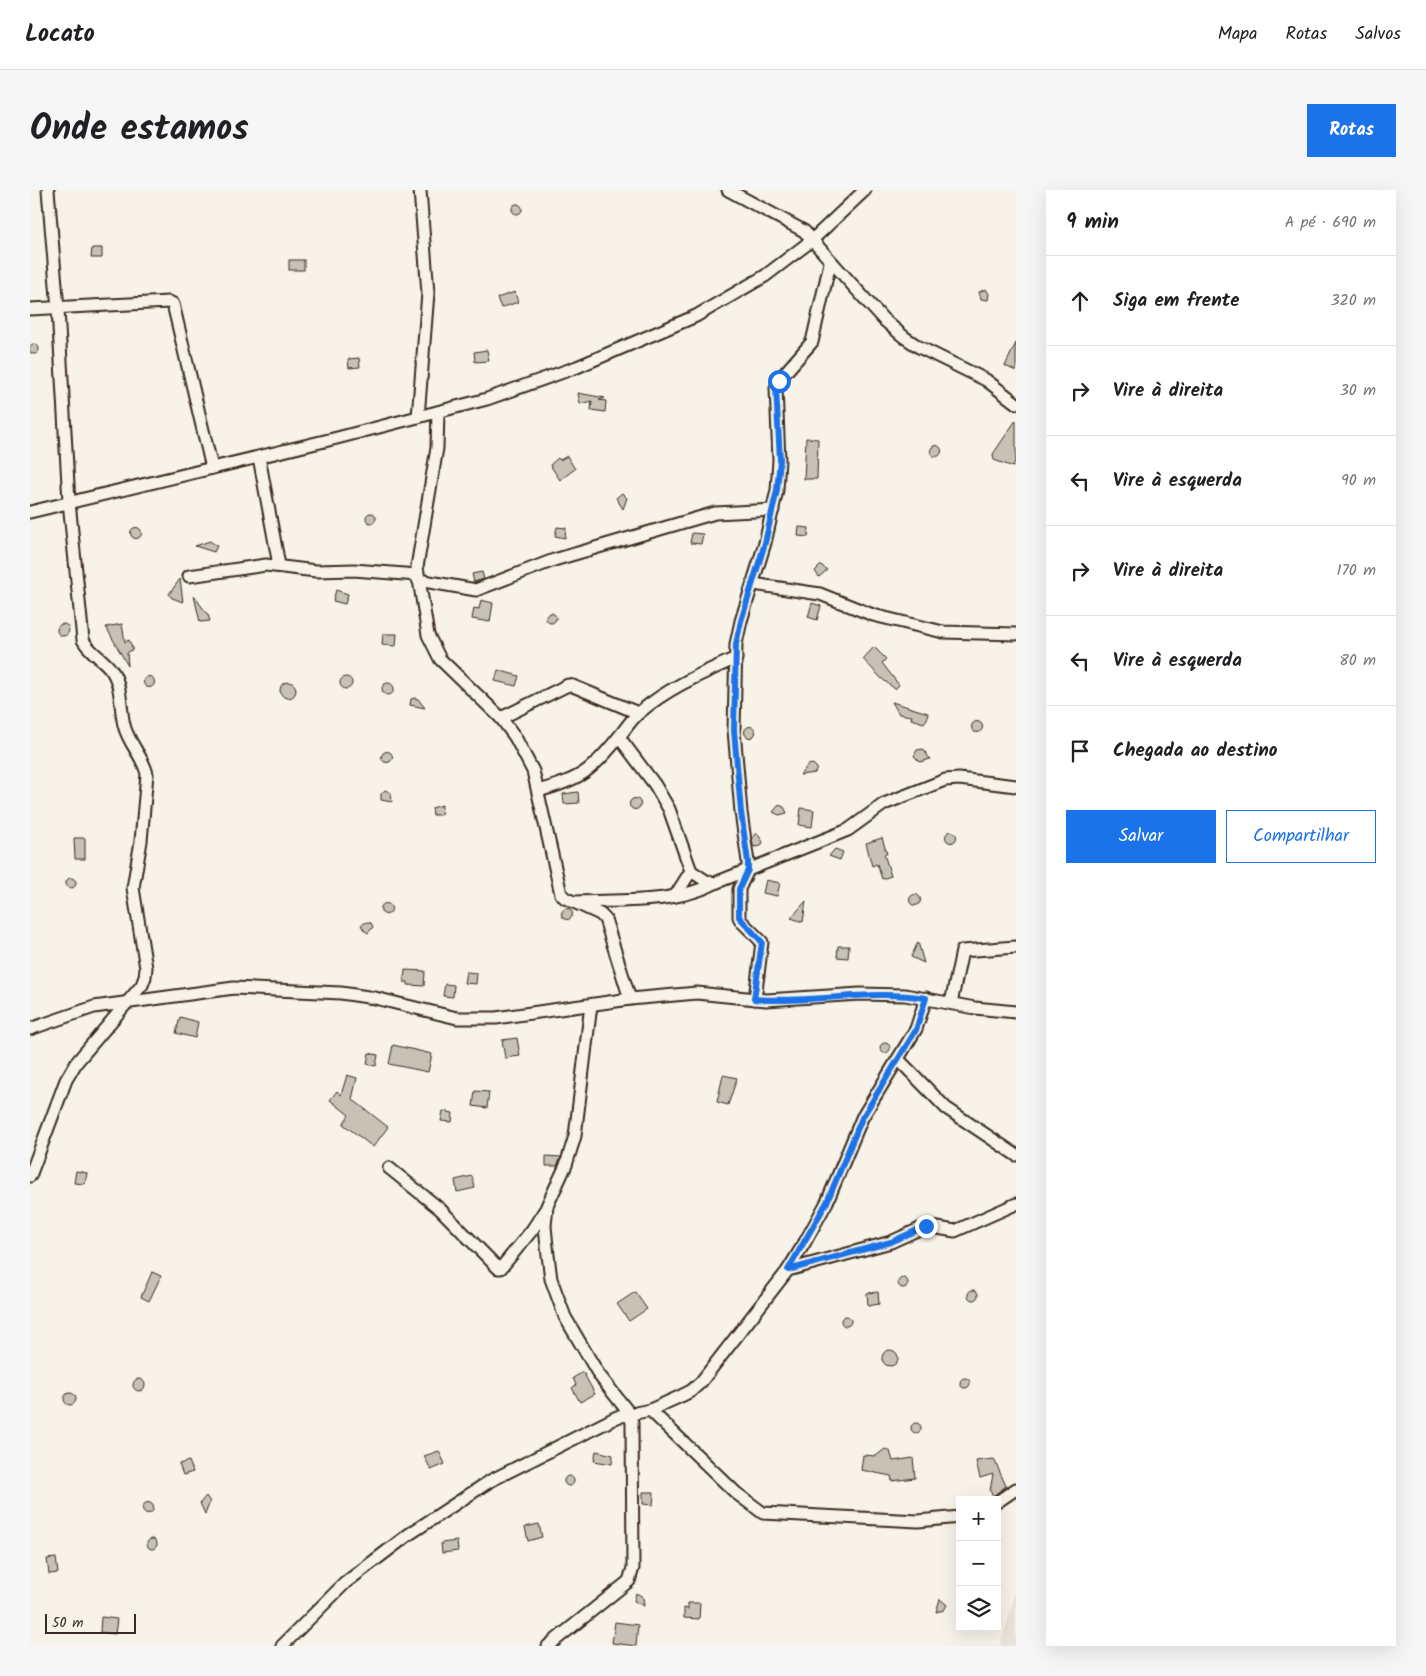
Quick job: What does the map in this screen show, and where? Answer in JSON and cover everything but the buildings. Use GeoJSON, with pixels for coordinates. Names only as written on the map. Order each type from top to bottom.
{"type":"FeatureCollection","features":[{"type":"Feature","properties":{"kind":"street"},"geometry":{"type":"LineString","coordinates":[[30,1176],[66,1080],[76,1063],[142,985],[146,968],[133,888],[141,841],[147,774],[145,766],[127,734],[116,680],[112,670],[88,648],[83,640],[69,502],[58,309],[48,190]]}},
{"type":"Feature","properties":{"kind":"street"},"geometry":{"type":"LineString","coordinates":[[418,417],[428,293],[420,190]]}},
{"type":"Feature","properties":{"kind":"street"},"geometry":{"type":"LineString","coordinates":[[728,190],[799,227],[830,263],[904,337],[919,347],[986,380],[1016,402]]}},
{"type":"Feature","properties":{"kind":"street"},"geometry":{"type":"LineString","coordinates":[[30,512],[438,412],[487,399],[577,367],[696,316],[765,276],[811,241],[865,190]]}},
{"type":"Feature","properties":{"kind":"street"},"geometry":{"type":"LineString","coordinates":[[754,999],[762,942],[739,917],[739,889],[748,870],[734,730],[736,658],[741,621],[777,490],[780,460],[776,388],[784,374],[812,342],[830,263]]}},
{"type":"Feature","properties":{"kind":"street"},"geometry":{"type":"LineString","coordinates":[[30,310],[169,302],[173,304],[212,468]]}},
{"type":"Feature","properties":{"kind":"street"},"geometry":{"type":"LineString","coordinates":[[438,412],[437,448],[418,578],[428,635],[440,660],[501,718],[515,737],[533,771],[561,894],[600,914],[605,919],[630,999]]}},
{"type":"Feature","properties":{"kind":"street"},"geometry":{"type":"LineString","coordinates":[[259,457],[279,565]]}},
{"type":"Feature","properties":{"kind":"street"},"geometry":{"type":"LineString","coordinates":[[189,576],[266,565],[279,565],[316,571],[354,570],[418,578],[476,590],[554,560],[715,513],[773,510]]}},
{"type":"Feature","properties":{"kind":"street"},"geometry":{"type":"LineString","coordinates":[[752,584],[820,594],[873,615],[943,632],[1016,634]]}},
{"type":"Feature","properties":{"kind":"street"},"geometry":{"type":"LineString","coordinates":[[538,791],[567,783],[587,772],[619,738],[638,713],[691,678],[736,658]]}},
{"type":"Feature","properties":{"kind":"street"},"geometry":{"type":"LineString","coordinates":[[501,718],[568,686],[574,686],[638,713]]}},
{"type":"Feature","properties":{"kind":"street"},"geometry":{"type":"LineString","coordinates":[[619,738],[655,785],[669,809],[691,871],[706,881],[715,883]]}},
{"type":"Feature","properties":{"kind":"street"},"geometry":{"type":"LineString","coordinates":[[574,902],[693,894],[715,883],[848,830],[884,804],[945,780],[959,778],[1016,786]]}},
{"type":"Feature","properties":{"kind":"street"},"geometry":{"type":"LineString","coordinates":[[675,896],[691,871]]}},
{"type":"Feature","properties":{"kind":"street"},"geometry":{"type":"LineString","coordinates":[[951,1003],[962,951],[1016,947]]}},
{"type":"Feature","properties":{"kind":"street"},"geometry":{"type":"LineString","coordinates":[[30,1029],[94,1007],[234,988],[341,993],[375,998],[457,1018],[496,1018],[630,999],[697,993],[754,999],[788,1000],[860,994],[905,995],[1016,1012]]}},
{"type":"Feature","properties":{"kind":"street"},"geometry":{"type":"LineString","coordinates":[[282,1646],[345,1583],[416,1530],[490,1480],[576,1436],[629,1414],[650,1410],[691,1391],[700,1382],[788,1270],[827,1202],[862,1118],[899,1060],[921,1019],[926,998]]}},
{"type":"Feature","properties":{"kind":"street"},"geometry":{"type":"LineString","coordinates":[[389,1168],[440,1208],[498,1268],[501,1268],[532,1230],[547,1206],[566,1165],[575,1136],[591,1005]]}},
{"type":"Feature","properties":{"kind":"street"},"geometry":{"type":"LineString","coordinates":[[899,1060],[946,1108],[1016,1155]]}},
{"type":"Feature","properties":{"kind":"street"},"geometry":{"type":"LineString","coordinates":[[788,1270],[891,1242],[926,1226],[955,1231],[1016,1204]]}},
{"type":"Feature","properties":{"kind":"street"},"geometry":{"type":"LineString","coordinates":[[547,1206],[545,1226],[551,1279],[565,1317],[599,1374],[629,1414],[633,1437],[632,1575],[629,1581],[548,1646]]}},
{"type":"Feature","properties":{"kind":"street"},"geometry":{"type":"LineString","coordinates":[[650,1410],[736,1493],[763,1512],[918,1521],[956,1517]]}},
{"type":"Feature","properties":{"kind":"street"},"geometry":{"type":"LineString","coordinates":[[1001,1499],[1016,1488]]}},
{"type":"Feature","properties":{"kind":"shaded area"},"geometry":{"type":"Polygon","coordinates":[[[1016,1583],[1016,1646],[1000,1646],[1012,1606],[1016,1583]]]}},
{"type":"Feature","properties":{"kind":"route"},"geometry":{"type":"LineString","coordinates":[[779,381],[776,388],[780,460],[777,490],[765,543],[741,621],[736,644],[734,730],[741,812],[748,862],[748,870],[739,889],[739,917],[741,921],[762,939],[754,999],[788,1000],[860,994],[905,995],[926,998],[916,1030],[862,1118],[827,1202],[788,1270],[891,1242],[926,1226]]}}]}
